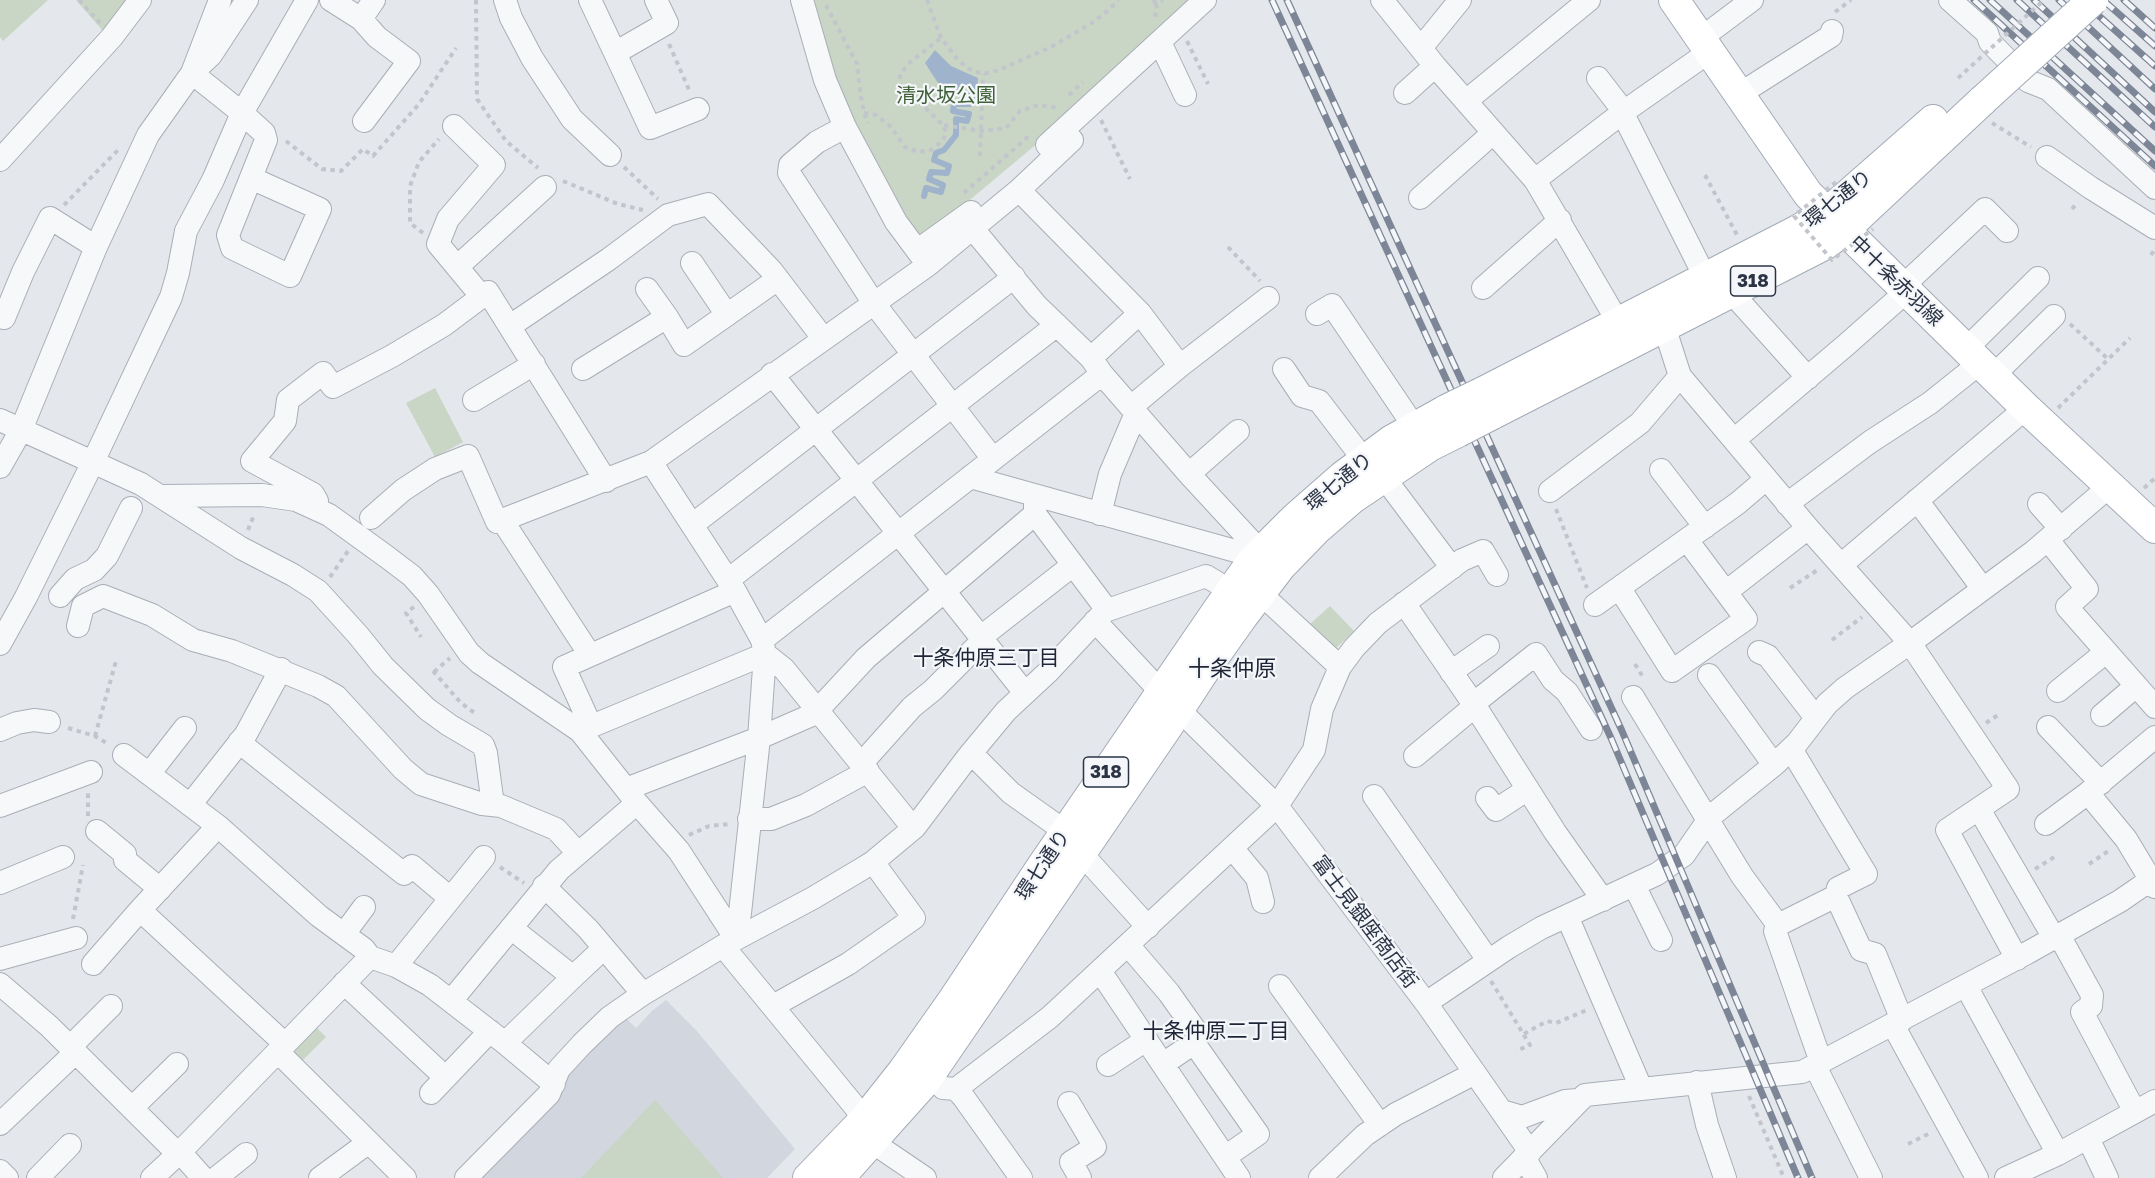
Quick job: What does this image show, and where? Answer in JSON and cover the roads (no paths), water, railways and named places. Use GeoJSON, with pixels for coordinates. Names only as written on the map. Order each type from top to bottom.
{"type":"FeatureCollection","features":[{"type":"Feature","properties":{"kind":"main road","name":"中十条赤羽線"},"geometry":{"type":"LineString","coordinates":[[1674,0],[1808,194],[1848,224],[1904,289],[2034,416],[2155,528]]}},
{"type":"Feature","properties":{"kind":"main road","name":"環七通り"},"geometry":{"type":"LineString","coordinates":[[1246,592],[1281,566],[1316,530],[1353,498],[1392,440],[1415,428],[1452,421],[1664,326],[1826,244],[2066,0]]}},
{"type":"Feature","properties":{"kind":"main road","name":"環七通り"},"geometry":{"type":"LineString","coordinates":[[1974,96],[2093,0]]}},
{"type":"Feature","properties":{"kind":"main road","name":"環七通り"},"geometry":{"type":"LineString","coordinates":[[1486,404],[1618,322],[1798,230],[1848,224]]}},
{"type":"Feature","properties":{"kind":"main road","name":"環七通り"},"geometry":{"type":"LineString","coordinates":[[808,1178],[924,1083],[1074,842],[1246,592],[1259,555],[1294,519],[1343,476],[1373,468],[1430,446],[1452,421]]}},
{"type":"Feature","properties":{"kind":"main road","name":"環七通り"},"geometry":{"type":"LineString","coordinates":[[839,1178],[903,1071],[951,1003],[1074,842]]}},
{"type":"Feature","properties":{"kind":"street"},"geometry":{"type":"LineString","coordinates":[[0,159],[112,37],[140,0]]}},
{"type":"Feature","properties":{"kind":"street"},"geometry":{"type":"LineString","coordinates":[[192,73],[220,0]]}},
{"type":"Feature","properties":{"kind":"street"},"geometry":{"type":"LineString","coordinates":[[0,467],[21,430],[96,247],[148,135],[192,73],[211,55],[247,0]]}},
{"type":"Feature","properties":{"kind":"street"},"geometry":{"type":"LineString","coordinates":[[0,644],[93,462],[171,297],[186,231],[213,180],[242,112],[307,0]]}},
{"type":"Feature","properties":{"kind":"street"},"geometry":{"type":"LineString","coordinates":[[331,0],[361,19],[377,37],[409,61],[364,121]]}},
{"type":"Feature","properties":{"kind":"street"},"geometry":{"type":"LineString","coordinates":[[361,19],[374,0]]}},
{"type":"Feature","properties":{"kind":"street"},"geometry":{"type":"LineString","coordinates":[[505,0],[511,18],[532,58],[572,119],[610,155]]}},
{"type":"Feature","properties":{"kind":"street"},"geometry":{"type":"LineString","coordinates":[[590,0],[650,128],[698,109]]}},
{"type":"Feature","properties":{"kind":"street"},"geometry":{"type":"LineString","coordinates":[[615,53],[667,23],[656,0]]}},
{"type":"Feature","properties":{"kind":"street"},"geometry":{"type":"LineString","coordinates":[[802,0],[825,80],[845,127],[896,222],[923,257]]}},
{"type":"Feature","properties":{"kind":"street"},"geometry":{"type":"LineString","coordinates":[[371,518],[403,490],[435,470],[468,456],[496,522],[651,462],[873,302],[1205,0]]}},
{"type":"Feature","properties":{"kind":"street"},"geometry":{"type":"LineString","coordinates":[[1382,0],[1435,66],[1535,180],[1618,322]]}},
{"type":"Feature","properties":{"kind":"street"},"geometry":{"type":"LineString","coordinates":[[1421,48],[1460,0]]}},
{"type":"Feature","properties":{"kind":"street"},"geometry":{"type":"LineString","coordinates":[[1466,101],[1589,0]]}},
{"type":"Feature","properties":{"kind":"street"},"geometry":{"type":"LineString","coordinates":[[1535,180],[1705,45],[1752,0]]}},
{"type":"Feature","properties":{"kind":"street"},"geometry":{"type":"LineString","coordinates":[[1950,0],[1987,33],[1990,42],[2028,81],[2048,89],[2155,188]]}},
{"type":"Feature","properties":{"kind":"street"},"geometry":{"type":"LineString","coordinates":[[1738,95],[1831,36],[1833,22]]}},
{"type":"Feature","properties":{"kind":"street"},"geometry":{"type":"LineString","coordinates":[[1160,42],[1185,95]]}},
{"type":"Feature","properties":{"kind":"street"},"geometry":{"type":"LineString","coordinates":[[1405,93],[1435,66]]}},
{"type":"Feature","properties":{"kind":"street"},"geometry":{"type":"LineString","coordinates":[[192,73],[242,112],[264,133],[266,140],[228,235],[232,248],[290,276],[320,209],[251,178]]}},
{"type":"Feature","properties":{"kind":"street"},"geometry":{"type":"LineString","coordinates":[[1598,78],[1618,104],[1705,278]]}},
{"type":"Feature","properties":{"kind":"street"},"geometry":{"type":"LineString","coordinates":[[845,127],[817,142],[790,165],[789,173],[873,302],[993,459]]}},
{"type":"Feature","properties":{"kind":"street"},"geometry":{"type":"LineString","coordinates":[[450,130],[498,162],[448,219],[438,244],[482,297]]}},
{"type":"Feature","properties":{"kind":"street"},"geometry":{"type":"LineString","coordinates":[[1420,198],[1493,133]]}},
{"type":"Feature","properties":{"kind":"street"},"geometry":{"type":"LineString","coordinates":[[923,257],[973,229],[1072,140]]}},
{"type":"Feature","properties":{"kind":"street"},"geometry":{"type":"LineString","coordinates":[[2047,157],[2155,228]]}},
{"type":"Feature","properties":{"kind":"street"},"geometry":{"type":"LineString","coordinates":[[457,267],[547,178]]}},
{"type":"Feature","properties":{"kind":"street"},"geometry":{"type":"LineString","coordinates":[[1019,190],[1140,313],[1180,366]]}},
{"type":"Feature","properties":{"kind":"street"},"geometry":{"type":"LineString","coordinates":[[510,326],[609,259],[668,215],[708,204],[778,279],[823,338]]}},
{"type":"Feature","properties":{"kind":"street"},"geometry":{"type":"LineString","coordinates":[[1734,440],[1808,378],[1904,289],[1985,209],[2007,231]]}},
{"type":"Feature","properties":{"kind":"street"},"geometry":{"type":"LineString","coordinates":[[0,317],[4,318],[23,272],[50,218],[96,247]]}},
{"type":"Feature","properties":{"kind":"street"},"geometry":{"type":"LineString","coordinates":[[1483,288],[1560,220]]}},
{"type":"Feature","properties":{"kind":"street"},"geometry":{"type":"LineString","coordinates":[[973,229],[1038,306],[1096,366],[1259,555]]}},
{"type":"Feature","properties":{"kind":"street"},"geometry":{"type":"LineString","coordinates":[[692,263],[727,315]]}},
{"type":"Feature","properties":{"kind":"street"},"geometry":{"type":"LineString","coordinates":[[692,525],[1014,277]]}},
{"type":"Feature","properties":{"kind":"street"},"geometry":{"type":"LineString","coordinates":[[1980,363],[2038,278]]}},
{"type":"Feature","properties":{"kind":"street"},"geometry":{"type":"LineString","coordinates":[[647,289],[684,345],[778,279]]}},
{"type":"Feature","properties":{"kind":"street"},"geometry":{"type":"LineString","coordinates":[[324,513],[313,494],[252,461],[285,421],[288,400],[323,373],[333,387],[392,356],[444,325],[488,292],[606,481]]}},
{"type":"Feature","properties":{"kind":"street"},"geometry":{"type":"LineString","coordinates":[[1731,292],[1808,378]]}},
{"type":"Feature","properties":{"kind":"street"},"geometry":{"type":"LineString","coordinates":[[1100,514],[1110,474],[1134,410],[1180,366],[1268,298]]}},
{"type":"Feature","properties":{"kind":"street"},"geometry":{"type":"LineString","coordinates":[[1317,314],[1332,305],[1415,428]]}},
{"type":"Feature","properties":{"kind":"street"},"geometry":{"type":"LineString","coordinates":[[585,729],[764,647],[898,533],[993,459],[1096,366],[1140,313]]}},
{"type":"Feature","properties":{"kind":"street"},"geometry":{"type":"LineString","coordinates":[[1787,504],[1870,442],[1930,403],[1980,363],[2054,316]]}},
{"type":"Feature","properties":{"kind":"street"},"geometry":{"type":"LineString","coordinates":[[584,369],[667,317]]}},
{"type":"Feature","properties":{"kind":"street"},"geometry":{"type":"LineString","coordinates":[[925,1178],[868,1131],[772,1006],[730,943],[717,911],[696,876],[672,843],[632,796],[585,729],[564,667],[732,586],[951,405],[1057,325]]}},
{"type":"Feature","properties":{"kind":"street"},"geometry":{"type":"LineString","coordinates":[[1664,326],[1680,375],[1787,504],[1910,643],[2008,789],[1947,830],[2018,958]]}},
{"type":"Feature","properties":{"kind":"street"},"geometry":{"type":"LineString","coordinates":[[474,400],[534,364]]}},
{"type":"Feature","properties":{"kind":"street"},"geometry":{"type":"LineString","coordinates":[[1284,369],[1302,396],[1319,401],[1452,567]]}},
{"type":"Feature","properties":{"kind":"street"},"geometry":{"type":"LineString","coordinates":[[772,374],[1025,693]]}},
{"type":"Feature","properties":{"kind":"street"},"geometry":{"type":"LineString","coordinates":[[1550,491],[1640,423],[1680,375]]}},
{"type":"Feature","properties":{"kind":"street"},"geometry":{"type":"LineString","coordinates":[[1838,561],[1917,500],[2034,416]]}},
{"type":"Feature","properties":{"kind":"street"},"geometry":{"type":"LineString","coordinates":[[0,420],[141,484],[241,548],[318,591],[358,635],[382,666],[419,701],[448,725],[483,745],[493,805]]}},
{"type":"Feature","properties":{"kind":"street"},"geometry":{"type":"LineString","coordinates":[[1189,474],[1239,430]]}},
{"type":"Feature","properties":{"kind":"street"},"geometry":{"type":"LineString","coordinates":[[651,462],[732,586],[764,647],[905,818],[915,827]]}},
{"type":"Feature","properties":{"kind":"street"},"geometry":{"type":"LineString","coordinates":[[1620,588],[1672,671],[1746,619],[1726,592],[1661,470]]}},
{"type":"Feature","properties":{"kind":"street"},"geometry":{"type":"LineString","coordinates":[[970,477],[1035,505],[1100,514],[1259,555]]}},
{"type":"Feature","properties":{"kind":"street"},"geometry":{"type":"LineString","coordinates":[[1595,605],[1738,503],[1766,479]]}},
{"type":"Feature","properties":{"kind":"street"},"geometry":{"type":"LineString","coordinates":[[1426,1003],[1541,928],[1657,874],[1684,855],[1707,820],[1791,749],[1827,704],[1845,688],[1983,589],[2054,534],[2110,486]]}},
{"type":"Feature","properties":{"kind":"street"},"geometry":{"type":"LineString","coordinates":[[161,496],[262,495],[296,500],[324,513],[360,536],[412,576],[428,594],[469,653],[480,663],[585,729]]}},
{"type":"Feature","properties":{"kind":"street"},"geometry":{"type":"LineString","coordinates":[[1917,500],[1983,589]]}},
{"type":"Feature","properties":{"kind":"street"},"geometry":{"type":"LineString","coordinates":[[2039,504],[2087,589],[2067,607],[2155,707]]}},
{"type":"Feature","properties":{"kind":"street"},"geometry":{"type":"LineString","coordinates":[[452,1001],[558,870],[578,853],[632,796],[814,714],[866,658],[945,592],[1035,505]]}},
{"type":"Feature","properties":{"kind":"street","name":"富士見銀座商店街"},"geometry":{"type":"LineString","coordinates":[[1035,505],[1073,565],[1101,616],[1170,701],[1277,806],[1426,1003],[1502,1112],[1527,1154],[1536,1178]]}},
{"type":"Feature","properties":{"kind":"street"},"geometry":{"type":"LineString","coordinates":[[60,596],[75,579],[94,570],[107,556],[132,508]]}},
{"type":"Feature","properties":{"kind":"street"},"geometry":{"type":"LineString","coordinates":[[502,520],[590,655]]}},
{"type":"Feature","properties":{"kind":"street"},"geometry":{"type":"LineString","coordinates":[[1726,592],[1808,528]]}},
{"type":"Feature","properties":{"kind":"street"},"geometry":{"type":"LineString","coordinates":[[956,1089],[1050,1017],[1277,806],[1314,750],[1322,709],[1340,667],[1354,648],[1378,623],[1462,560],[1483,551],[1497,575]]}},
{"type":"Feature","properties":{"kind":"street"},"geometry":{"type":"LineString","coordinates":[[46,555],[82,575]]}},
{"type":"Feature","properties":{"kind":"street"},"geometry":{"type":"LineString","coordinates":[[749,820],[771,819],[806,805],[865,767],[912,707],[933,690],[982,638],[1073,565]]}},
{"type":"Feature","properties":{"kind":"street"},"geometry":{"type":"LineString","coordinates":[[466,1178],[524,1122],[549,1094],[560,1069],[610,1017],[643,994],[873,862],[915,827],[1006,711],[1048,672],[1101,616],[1206,576],[1246,592],[1340,667]]}},
{"type":"Feature","properties":{"kind":"street"},"geometry":{"type":"LineString","coordinates":[[78,626],[83,606],[103,596],[152,615],[193,640],[281,669],[336,696],[403,769],[421,784],[482,804],[501,806],[556,829],[578,853]]}},
{"type":"Feature","properties":{"kind":"street"},"geometry":{"type":"LineString","coordinates":[[1404,603],[1603,900]]}},
{"type":"Feature","properties":{"kind":"street"},"geometry":{"type":"LineString","coordinates":[[1451,672],[1488,646]]}},
{"type":"Feature","properties":{"kind":"street"},"geometry":{"type":"LineString","coordinates":[[730,943],[759,738],[764,647]]}},
{"type":"Feature","properties":{"kind":"street"},"geometry":{"type":"LineString","coordinates":[[1759,652],[1768,656],[1816,718]]}},
{"type":"Feature","properties":{"kind":"street"},"geometry":{"type":"LineString","coordinates":[[2058,691],[2106,652]]}},
{"type":"Feature","properties":{"kind":"street"},"geometry":{"type":"LineString","coordinates":[[1415,756],[1536,654],[1553,680],[1567,692],[1591,729]]}},
{"type":"Feature","properties":{"kind":"street"},"geometry":{"type":"LineString","coordinates":[[190,805],[239,742],[281,669]]}},
{"type":"Feature","properties":{"kind":"street"},"geometry":{"type":"LineString","coordinates":[[1709,675],[1774,765]]}},
{"type":"Feature","properties":{"kind":"street"},"geometry":{"type":"LineString","coordinates":[[2102,716],[2136,686]]}},
{"type":"Feature","properties":{"kind":"street"},"geometry":{"type":"LineString","coordinates":[[1633,697],[1742,876],[1778,925]]}},
{"type":"Feature","properties":{"kind":"street"},"geometry":{"type":"LineString","coordinates":[[0,730],[17,723],[34,720],[49,722]]}},
{"type":"Feature","properties":{"kind":"street"},"geometry":{"type":"LineString","coordinates":[[1504,1178],[1585,1095],[1594,1092],[1802,1072],[2018,958],[2154,882],[2094,788],[2048,727]]}},
{"type":"Feature","properties":{"kind":"street"},"geometry":{"type":"LineString","coordinates":[[149,774],[185,728]]}},
{"type":"Feature","properties":{"kind":"street"},"geometry":{"type":"LineString","coordinates":[[2046,824],[2094,788],[2155,737]]}},
{"type":"Feature","properties":{"kind":"street"},"geometry":{"type":"LineString","coordinates":[[239,742],[404,874],[412,866],[450,898]]}},
{"type":"Feature","properties":{"kind":"street"},"geometry":{"type":"LineString","coordinates":[[1791,749],[1866,874],[1838,888],[1836,896],[1861,950],[1875,954],[1897,1022],[1977,1178]]}},
{"type":"Feature","properties":{"kind":"street"},"geometry":{"type":"LineString","coordinates":[[116,750],[218,826],[319,916],[364,949],[370,957],[396,966],[452,1001],[554,1084]]}},
{"type":"Feature","properties":{"kind":"street"},"geometry":{"type":"LineString","coordinates":[[971,753],[1011,793],[1074,842],[1148,927]]}},
{"type":"Feature","properties":{"kind":"street"},"geometry":{"type":"LineString","coordinates":[[0,806],[91,772]]}},
{"type":"Feature","properties":{"kind":"street"},"geometry":{"type":"LineString","coordinates":[[1487,798],[1496,810],[1528,789]]}},
{"type":"Feature","properties":{"kind":"street"},"geometry":{"type":"LineString","coordinates":[[1374,796],[1485,963]]}},
{"type":"Feature","properties":{"kind":"street"},"geometry":{"type":"LineString","coordinates":[[1979,809],[2092,995],[2091,1006],[2077,1014],[2135,1112]]}},
{"type":"Feature","properties":{"kind":"street"},"geometry":{"type":"LineString","coordinates":[[93,964],[218,826]]}},
{"type":"Feature","properties":{"kind":"street"},"geometry":{"type":"LineString","coordinates":[[93,827],[125,854],[125,860],[160,889]]}},
{"type":"Feature","properties":{"kind":"street"},"geometry":{"type":"LineString","coordinates":[[1232,848],[1257,878],[1263,902]]}},
{"type":"Feature","properties":{"kind":"street"},"geometry":{"type":"LineString","coordinates":[[0,883],[63,857]]}},
{"type":"Feature","properties":{"kind":"street"},"geometry":{"type":"LineString","coordinates":[[396,966],[484,857]]}},
{"type":"Feature","properties":{"kind":"street"},"geometry":{"type":"LineString","coordinates":[[772,1006],[848,964],[914,918],[873,862]]}},
{"type":"Feature","properties":{"kind":"street"},"geometry":{"type":"LineString","coordinates":[[1634,885],[1661,940]]}},
{"type":"Feature","properties":{"kind":"street"},"geometry":{"type":"LineString","coordinates":[[542,889],[588,929],[643,994]]}},
{"type":"Feature","properties":{"kind":"street"},"geometry":{"type":"LineString","coordinates":[[1836,896],[1778,925],[1775,931],[1818,1064],[1871,1178]]}},
{"type":"Feature","properties":{"kind":"street"},"geometry":{"type":"LineString","coordinates":[[344,934],[364,908]]}},
{"type":"Feature","properties":{"kind":"street"},"geometry":{"type":"LineString","coordinates":[[140,910],[282,1048],[405,1178]]}},
{"type":"Feature","properties":{"kind":"street"},"geometry":{"type":"LineString","coordinates":[[1566,916],[1641,1088]]}},
{"type":"Feature","properties":{"kind":"street"},"geometry":{"type":"LineString","coordinates":[[511,928],[573,977]]}},
{"type":"Feature","properties":{"kind":"street"},"geometry":{"type":"LineString","coordinates":[[0,959],[76,938]]}},
{"type":"Feature","properties":{"kind":"street"},"geometry":{"type":"LineString","coordinates":[[1128,945],[1169,993],[1198,1034],[1194,1043],[1162,1064]]}},
{"type":"Feature","properties":{"kind":"street"},"geometry":{"type":"LineString","coordinates":[[344,983],[438,1085],[573,977],[604,948]]}},
{"type":"Feature","properties":{"kind":"street"},"geometry":{"type":"LineString","coordinates":[[152,1178],[370,957]]}},
{"type":"Feature","properties":{"kind":"street"},"geometry":{"type":"LineString","coordinates":[[1100,971],[1239,1178]]}},
{"type":"Feature","properties":{"kind":"street"},"geometry":{"type":"LineString","coordinates":[[0,984],[49,1026],[203,1178]]}},
{"type":"Feature","properties":{"kind":"street"},"geometry":{"type":"LineString","coordinates":[[1280,986],[1380,1125]]}},
{"type":"Feature","properties":{"kind":"street"},"geometry":{"type":"LineString","coordinates":[[1966,986],[2058,1154]]}},
{"type":"Feature","properties":{"kind":"street"},"geometry":{"type":"LineString","coordinates":[[0,1124],[73,1050],[111,1006]]}},
{"type":"Feature","properties":{"kind":"street"},"geometry":{"type":"LineString","coordinates":[[1108,1065],[1146,1040]]}},
{"type":"Feature","properties":{"kind":"street"},"geometry":{"type":"LineString","coordinates":[[1194,1043],[1258,1134],[1225,1157]]}},
{"type":"Feature","properties":{"kind":"street"},"geometry":{"type":"LineString","coordinates":[[132,1108],[177,1064]]}},
{"type":"Feature","properties":{"kind":"street"},"geometry":{"type":"LineString","coordinates":[[1320,1178],[1345,1152],[1396,1114],[1475,1073]]}},
{"type":"Feature","properties":{"kind":"street"},"geometry":{"type":"LineString","coordinates":[[1697,1082],[1707,1125],[1725,1178]]}},
{"type":"Feature","properties":{"kind":"street"},"geometry":{"type":"LineString","coordinates":[[924,1083],[956,1089],[1021,1178]]}},
{"type":"Feature","properties":{"kind":"street"},"geometry":{"type":"LineString","coordinates":[[1502,1112],[1522,1117],[1565,1101],[1578,1100]]}},
{"type":"Feature","properties":{"kind":"street"},"geometry":{"type":"LineString","coordinates":[[2006,1178],[2058,1154],[2155,1101]]}},
{"type":"Feature","properties":{"kind":"street"},"geometry":{"type":"LineString","coordinates":[[1070,1103],[1095,1147],[1071,1162],[1080,1178]]}},
{"type":"Feature","properties":{"kind":"street"},"geometry":{"type":"LineString","coordinates":[[2088,1138],[2107,1178]]}},
{"type":"Feature","properties":{"kind":"street"},"geometry":{"type":"LineString","coordinates":[[320,1178],[369,1142]]}},
{"type":"Feature","properties":{"kind":"street"},"geometry":{"type":"LineString","coordinates":[[38,1178],[70,1145]]}},
{"type":"Feature","properties":{"kind":"street"},"geometry":{"type":"LineString","coordinates":[[216,1178],[246,1154]]}},
{"type":"Feature","properties":{"kind":"street"},"geometry":{"type":"LineString","coordinates":[[0,1171],[7,1178]]}},
{"type":"Feature","properties":{"kind":"water"},"geometry":{"type":"Polygon","coordinates":[[[935,50],[951,66],[978,78],[977,94],[962,85],[949,100],[925,63],[935,50]]]}},
{"type":"Feature","properties":{"kind":"waterway"},"geometry":{"type":"LineString","coordinates":[[924,196],[926,188],[941,192],[943,185],[929,179],[931,172],[947,173],[949,166],[934,160],[936,153],[944,150],[956,135],[956,119],[967,121],[969,114],[953,111],[954,104],[970,104],[972,97],[959,91]]}},
{"type":"Feature","properties":{"kind":"railway"},"geometry":{"type":"LineString","coordinates":[[1272,0],[1611,738],[1798,1178]]}},
{"type":"Feature","properties":{"kind":"railway"},"geometry":{"type":"LineString","coordinates":[[1287,0],[1622,731],[1812,1178]]}},
{"type":"Feature","properties":{"kind":"railway"},"geometry":{"type":"LineString","coordinates":[[1974,0],[2155,166]]}},
{"type":"Feature","properties":{"kind":"railway"},"geometry":{"type":"LineString","coordinates":[[1990,0],[2155,151]]}},
{"type":"Feature","properties":{"kind":"railway"},"geometry":{"type":"LineString","coordinates":[[2017,0],[2155,127]]}},
{"type":"Feature","properties":{"kind":"railway"},"geometry":{"type":"LineString","coordinates":[[2034,0],[2155,112]]}},
{"type":"Feature","properties":{"kind":"railway"},"geometry":{"type":"LineString","coordinates":[[2059,0],[2155,89]]}},
{"type":"Feature","properties":{"kind":"railway"},"geometry":{"type":"LineString","coordinates":[[2081,0],[2155,66]]}},
{"type":"Feature","properties":{"kind":"railway"},"geometry":{"type":"LineString","coordinates":[[2103,0],[2155,46]]}},
{"type":"Feature","properties":{"kind":"railway"},"geometry":{"type":"LineString","coordinates":[[2124,0],[2155,28]]}},
{"type":"Feature","properties":{"kind":"district","name":"十条仲原三丁目"},"geometry":{"type":"Point","coordinates":[986,658]}},
{"type":"Feature","properties":{"kind":"district","name":"十条仲原"},"geometry":{"type":"Point","coordinates":[1232,669]}},
{"type":"Feature","properties":{"kind":"district","name":"十条仲原二丁目"},"geometry":{"type":"Point","coordinates":[1216,1031]}},
{"type":"Feature","properties":{"kind":"park label","name":"清水坂公園"},"geometry":{"type":"Point","coordinates":[946,96]}}]}
